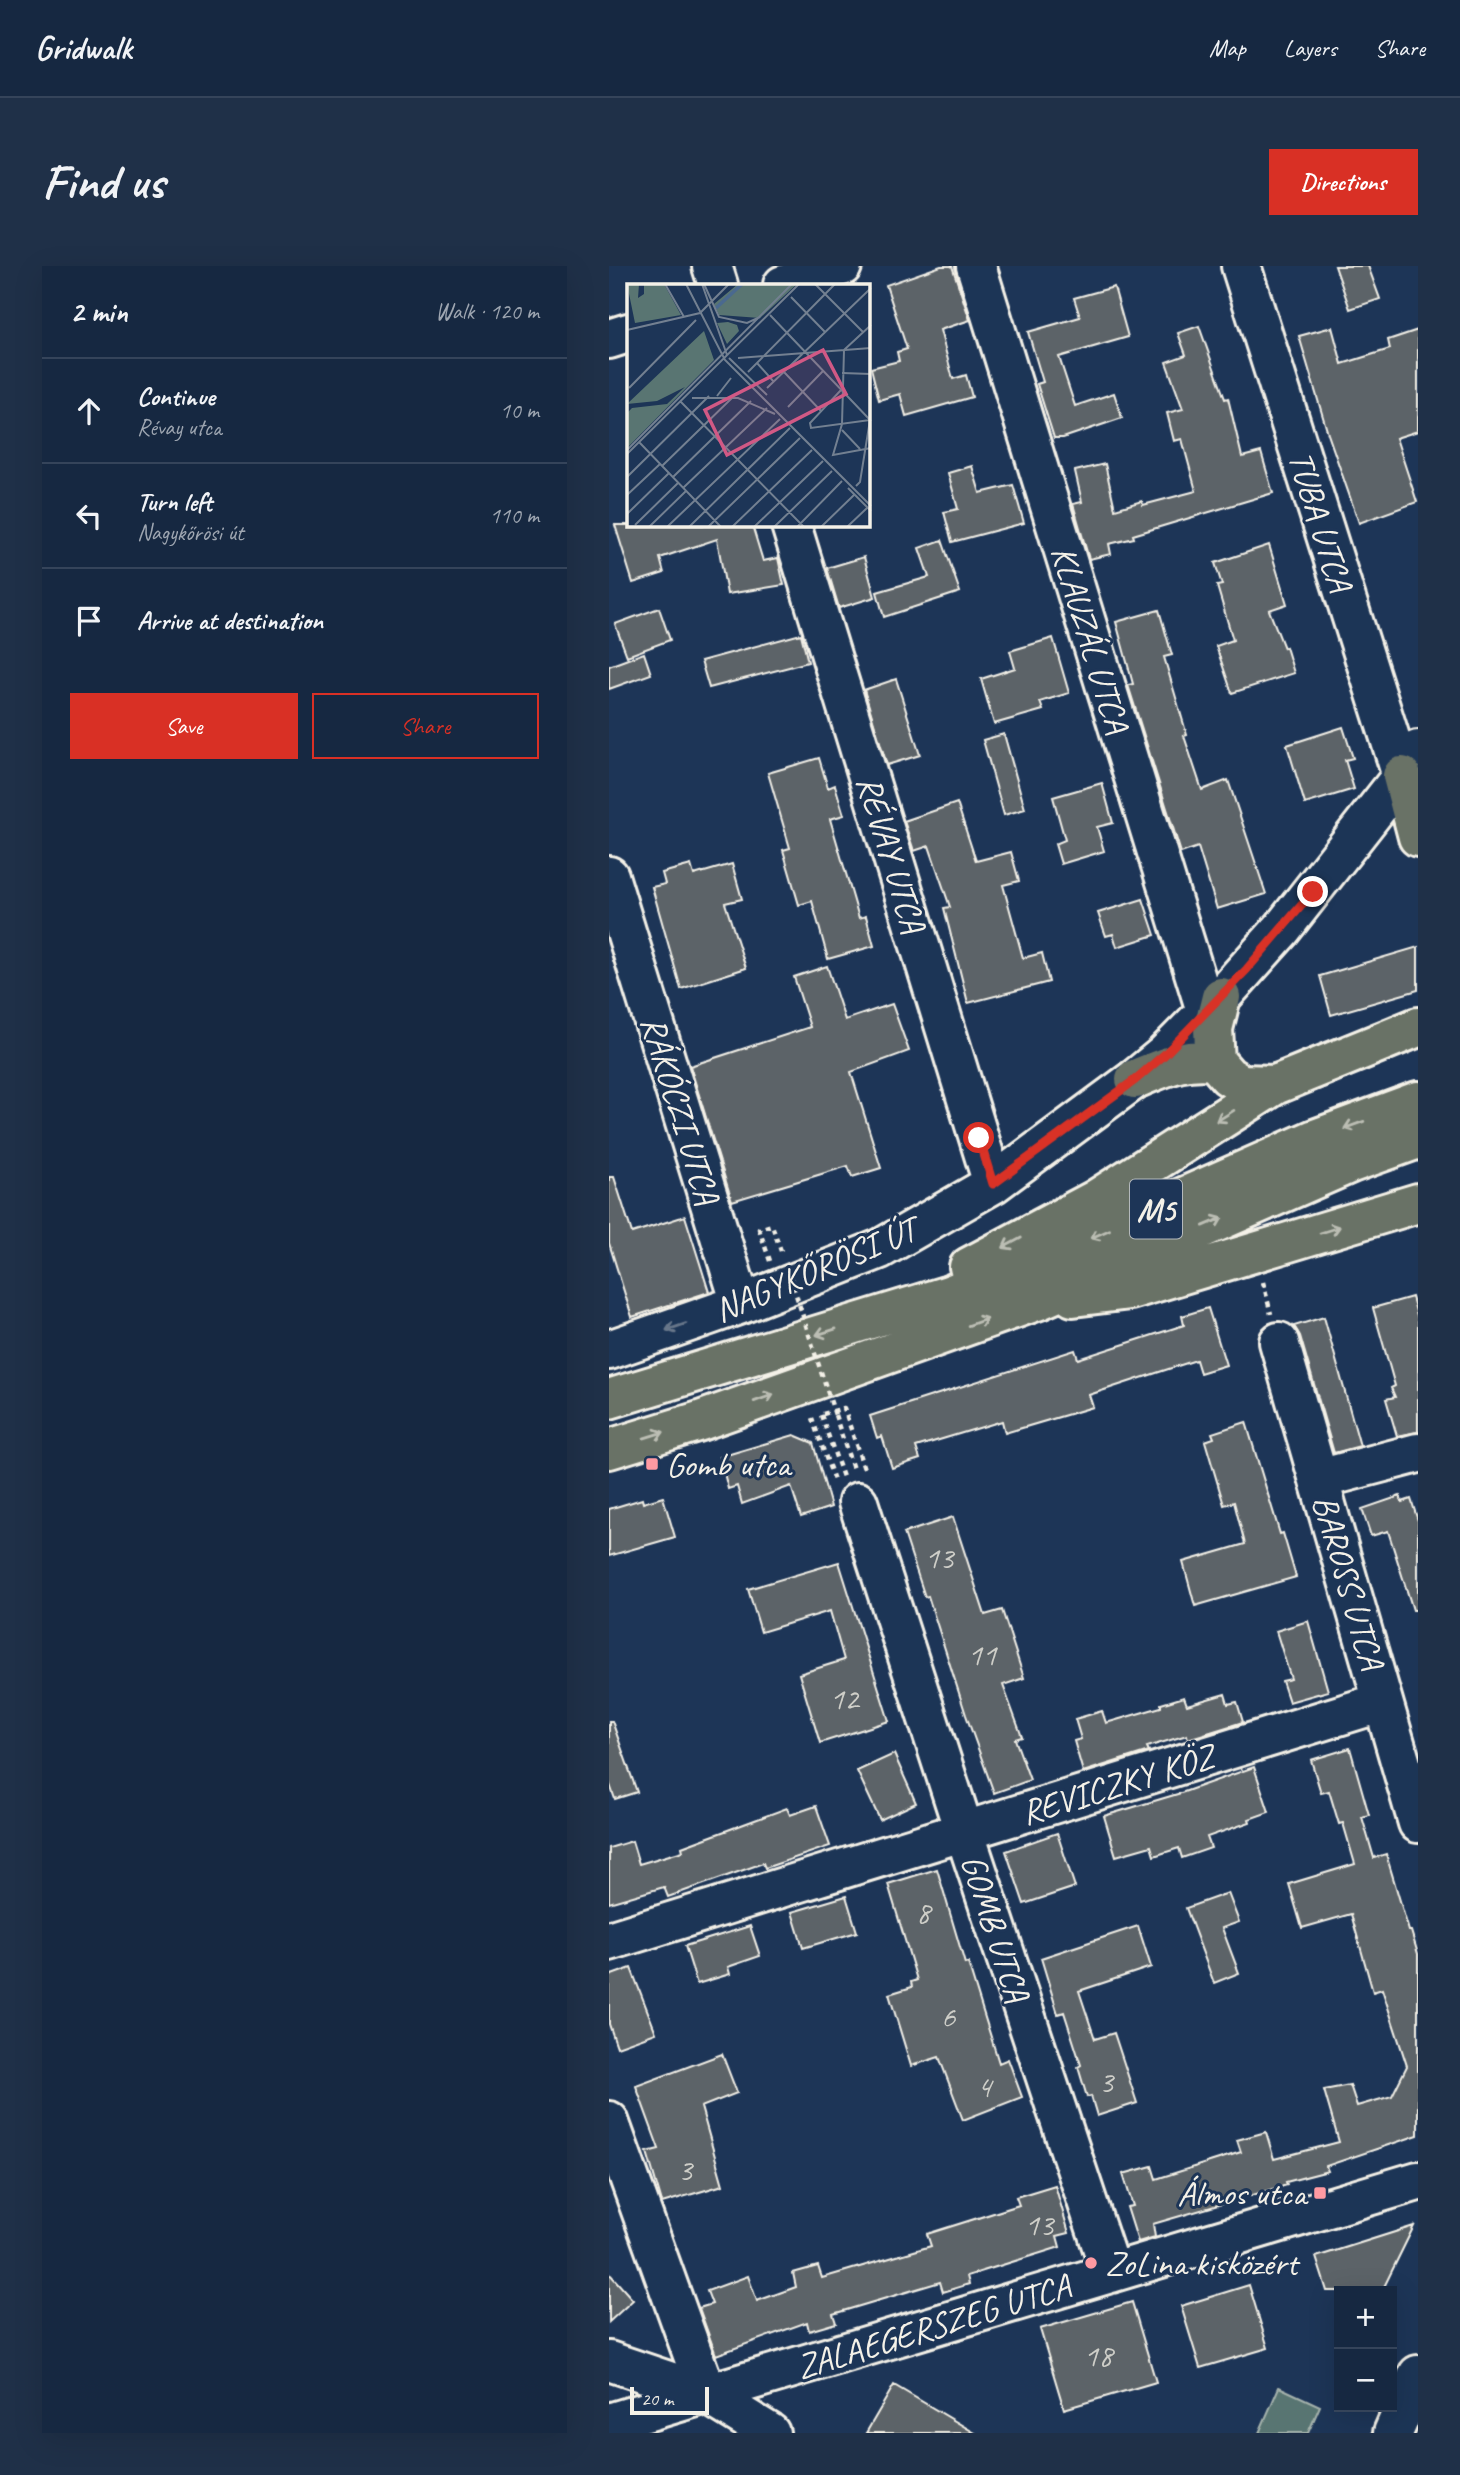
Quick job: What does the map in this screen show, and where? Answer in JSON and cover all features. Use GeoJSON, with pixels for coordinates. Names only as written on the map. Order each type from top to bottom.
{"type":"FeatureCollection","features":[{"type":"Feature","properties":{"kind":"main road"},"geometry":{"type":"LineString","coordinates":[[1410,763],[1418,837]]}},
{"type":"Feature","properties":{"kind":"main road"},"geometry":{"type":"LineString","coordinates":[[1214,1004],[1215,1060],[1228,1076],[1241,1084],[1275,1085]]}},
{"type":"Feature","properties":{"kind":"main road"},"geometry":{"type":"LineString","coordinates":[[892,1312],[950,1276],[1095,1200],[1275,1085],[1418,1027]]}},
{"type":"Feature","properties":{"kind":"main road"},"geometry":{"type":"LineString","coordinates":[[1135,1080],[1179,1061],[1215,1060]]}},
{"type":"Feature","properties":{"kind":"main road","name":"NAGYKŐRÖSI ÚT"},"geometry":{"type":"LineString","coordinates":[[609,1399],[949,1295],[1014,1271],[1315,1139],[1418,1101]]}},
{"type":"Feature","properties":{"kind":"main road","name":"M5"},"geometry":{"type":"LineString","coordinates":[[609,1450],[713,1416],[1039,1300],[1351,1163],[1418,1139]]}},
{"type":"Feature","properties":{"kind":"main road"},"geometry":{"type":"LineString","coordinates":[[1039,1300],[1129,1290],[1418,1203]]}},
{"type":"Feature","properties":{"kind":"street"},"geometry":{"type":"LineString","coordinates":[[712,266],[718,284]]}},
{"type":"Feature","properties":{"kind":"street"},"geometry":{"type":"LineString","coordinates":[[786,284],[842,266]]}},
{"type":"Feature","properties":{"kind":"street","name":"KLAUZÁL UTCA"},"geometry":{"type":"LineString","coordinates":[[975,266],[1214,1004]]}},
{"type":"Feature","properties":{"kind":"street","name":"TUBA UTCA"},"geometry":{"type":"LineString","coordinates":[[1241,266],[1410,763]]}},
{"type":"Feature","properties":{"kind":"street"},"geometry":{"type":"LineString","coordinates":[[609,339],[627,333]]}},
{"type":"Feature","properties":{"kind":"street","name":"RÉVAY UTCA"},"geometry":{"type":"LineString","coordinates":[[792,527],[993,1184]]}},
{"type":"Feature","properties":{"kind":"street","name":"NAGYKŐRÖSI ÚT"},"geometry":{"type":"LineString","coordinates":[[609,1350],[741,1304],[880,1249],[993,1184],[1135,1080],[1214,1004],[1313,892],[1410,763]]}},
{"type":"Feature","properties":{"kind":"street","name":"RÁKÓCZI UTCA"},"geometry":{"type":"LineString","coordinates":[[609,876],[741,1304]]}},
{"type":"Feature","properties":{"kind":"street","name":"BAROSS UTCA"},"geometry":{"type":"LineString","coordinates":[[1279,1342],[1418,1823]]}},
{"type":"Feature","properties":{"kind":"street"},"geometry":{"type":"LineString","coordinates":[[1319,1479],[1418,1453]]}},
{"type":"Feature","properties":{"kind":"street","name":"GOMB UTCA"},"geometry":{"type":"LineString","coordinates":[[858,1502],[1111,2273]]}},
{"type":"Feature","properties":{"kind":"street","name":"REVICZKY KÖZ"},"geometry":{"type":"LineString","coordinates":[[609,1941],[1383,1702]]}},
{"type":"Feature","properties":{"kind":"street"},"geometry":{"type":"LineString","coordinates":[[609,2121],[707,2394]]}},
{"type":"Feature","properties":{"kind":"street","name":"ZALAEGERSZEG UTCA"},"geometry":{"type":"LineString","coordinates":[[609,2423],[1418,2181]]}},
{"type":"Feature","properties":{"kind":"street"},"geometry":{"type":"LineString","coordinates":[[609,2361],[707,2394],[771,2433]]}},
{"type":"Feature","properties":{"kind":"street"},"geometry":{"type":"LineString","coordinates":[[1393,2433],[1418,2375]]}},
{"type":"Feature","properties":{"kind":"path"},"geometry":{"type":"LineString","coordinates":[[773,1272],[759,1229],[772,1225],[854,1474],[843,1478],[821,1415]]}},
{"type":"Feature","properties":{"kind":"path"},"geometry":{"type":"LineString","coordinates":[[844,1408],[873,1497],[858,1502],[844,1507],[812,1418],[844,1408]]}},
{"type":"Feature","properties":{"kind":"green space"},"geometry":{"type":"Polygon","coordinates":[[[1279,2387],[1320,2406],[1308,2433],[1259,2433],[1279,2387]]]}},
{"type":"Feature","properties":{"kind":"building"},"geometry":{"type":"Polygon","coordinates":[[[941,266],[952,266],[970,320],[940,330],[953,379],[966,375],[972,397],[906,416],[900,394],[879,400],[871,368],[899,361],[897,352],[907,349],[886,285],[941,266]]]}},
{"type":"Feature","properties":{"kind":"building"},"geometry":{"type":"Polygon","coordinates":[[[1335,266],[1368,266],[1380,299],[1350,309],[1335,266]]]}},
{"type":"Feature","properties":{"kind":"building"},"geometry":{"type":"Polygon","coordinates":[[[1114,287],[1128,337],[1059,357],[1075,406],[1114,393],[1122,418],[1063,438],[1054,438],[1037,384],[1043,382],[1028,332],[1080,317],[1074,298],[1114,287]]]}},
{"type":"Feature","properties":{"kind":"building"},"geometry":{"type":"Polygon","coordinates":[[[1199,326],[1225,399],[1228,398],[1242,457],[1261,452],[1273,493],[1133,535],[1134,538],[1109,544],[1111,554],[1089,559],[1073,504],[1082,502],[1075,471],[1105,464],[1115,509],[1142,501],[1143,505],[1196,491],[1182,439],[1174,441],[1167,413],[1183,409],[1166,362],[1186,355],[1178,333],[1199,326]]]}},
{"type":"Feature","properties":{"kind":"building"},"geometry":{"type":"Polygon","coordinates":[[[1332,327],[1342,364],[1390,349],[1388,340],[1418,330],[1418,431],[1396,438],[1417,502],[1359,523],[1328,434],[1299,336],[1332,327]]]}},
{"type":"Feature","properties":{"kind":"building"},"geometry":{"type":"Polygon","coordinates":[[[972,466],[980,493],[1013,485],[1024,523],[952,542],[944,512],[958,509],[948,473],[972,466]]]}},
{"type":"Feature","properties":{"kind":"building"},"geometry":{"type":"Polygon","coordinates":[[[615,525],[753,527],[763,561],[778,558],[784,585],[727,594],[717,539],[660,558],[664,573],[633,583],[615,525]]]}},
{"type":"Feature","properties":{"kind":"building"},"geometry":{"type":"Polygon","coordinates":[[[942,540],[960,592],[884,617],[877,592],[929,577],[919,548],[942,540]]]}},
{"type":"Feature","properties":{"kind":"building"},"geometry":{"type":"Polygon","coordinates":[[[1269,545],[1287,604],[1269,610],[1284,648],[1286,647],[1294,673],[1232,693],[1216,646],[1233,640],[1217,586],[1222,585],[1215,563],[1269,545]]]}},
{"type":"Feature","properties":{"kind":"building"},"geometry":{"type":"Polygon","coordinates":[[[864,557],[875,597],[839,608],[827,568],[864,557]]]}},
{"type":"Feature","properties":{"kind":"building"},"geometry":{"type":"Polygon","coordinates":[[[659,608],[670,640],[627,656],[615,624],[659,608]]]}},
{"type":"Feature","properties":{"kind":"building"},"geometry":{"type":"Polygon","coordinates":[[[1159,610],[1172,655],[1164,657],[1187,735],[1184,736],[1202,790],[1228,780],[1266,894],[1217,909],[1198,847],[1181,853],[1128,685],[1133,684],[1116,622],[1159,610]]]}},
{"type":"Feature","properties":{"kind":"building"},"geometry":{"type":"Polygon","coordinates":[[[801,634],[808,662],[709,688],[701,661],[801,634]]]}},
{"type":"Feature","properties":{"kind":"building"},"geometry":{"type":"Polygon","coordinates":[[[1053,638],[1069,693],[1040,702],[1043,710],[994,724],[981,679],[1015,668],[1010,651],[1053,638]]]}},
{"type":"Feature","properties":{"kind":"building"},"geometry":{"type":"Polygon","coordinates":[[[644,653],[651,674],[609,689],[609,666],[644,653]]]}},
{"type":"Feature","properties":{"kind":"building"},"geometry":{"type":"Polygon","coordinates":[[[896,679],[920,755],[887,765],[864,690],[896,679]]]}},
{"type":"Feature","properties":{"kind":"building"},"geometry":{"type":"Polygon","coordinates":[[[1343,727],[1353,758],[1345,760],[1354,789],[1305,804],[1287,745],[1343,727]]]}},
{"type":"Feature","properties":{"kind":"building"},"geometry":{"type":"Polygon","coordinates":[[[1004,734],[1025,809],[1004,815],[983,740],[1004,734]]]}},
{"type":"Feature","properties":{"kind":"building"},"geometry":{"type":"Polygon","coordinates":[[[819,758],[828,788],[835,785],[844,815],[830,819],[859,918],[866,916],[874,946],[828,959],[812,901],[799,905],[783,850],[790,848],[768,773],[819,758]]]}},
{"type":"Feature","properties":{"kind":"building"},"geometry":{"type":"Polygon","coordinates":[[[1102,783],[1113,823],[1097,827],[1104,851],[1061,864],[1055,844],[1065,840],[1053,797],[1102,783]]]}},
{"type":"Feature","properties":{"kind":"building"},"geometry":{"type":"Polygon","coordinates":[[[957,803],[976,861],[1011,852],[1019,881],[1003,885],[1023,958],[1042,953],[1049,982],[968,1003],[944,908],[950,907],[929,846],[914,851],[904,821],[957,803]]]}},
{"type":"Feature","properties":{"kind":"building"},"geometry":{"type":"Polygon","coordinates":[[[732,864],[742,899],[725,903],[746,968],[681,989],[652,887],[665,884],[662,873],[691,865],[694,875],[732,864]]]}},
{"type":"Feature","properties":{"kind":"building"},"geometry":{"type":"Polygon","coordinates":[[[1143,899],[1155,935],[1117,947],[1113,934],[1106,936],[1098,913],[1143,899]]]}},
{"type":"Feature","properties":{"kind":"building"},"geometry":{"type":"Polygon","coordinates":[[[1418,947],[1418,990],[1331,1015],[1320,976],[1418,947]]]}},
{"type":"Feature","properties":{"kind":"building"},"geometry":{"type":"Polygon","coordinates":[[[827,966],[845,1020],[892,1004],[909,1051],[851,1072],[881,1168],[852,1177],[848,1166],[732,1201],[690,1066],[810,1027],[794,977],[827,966]]]}},
{"type":"Feature","properties":{"kind":"building"},"geometry":{"type":"Polygon","coordinates":[[[609,1177],[614,1177],[632,1233],[685,1216],[709,1292],[632,1317],[609,1243],[609,1177]]]}},
{"type":"Feature","properties":{"kind":"building"},"geometry":{"type":"Polygon","coordinates":[[[1412,1297],[1418,1319],[1418,1432],[1397,1436],[1386,1399],[1395,1397],[1391,1388],[1395,1386],[1373,1308],[1412,1297]]]}},
{"type":"Feature","properties":{"kind":"building"},"geometry":{"type":"Polygon","coordinates":[[[1208,1308],[1226,1365],[1200,1373],[1196,1360],[1089,1395],[1093,1407],[1005,1433],[1002,1421],[916,1447],[920,1459],[892,1468],[882,1436],[877,1438],[870,1416],[1075,1350],[1078,1359],[1184,1325],[1182,1316],[1208,1308]]]}},
{"type":"Feature","properties":{"kind":"building"},"geometry":{"type":"Polygon","coordinates":[[[1324,1317],[1360,1446],[1334,1453],[1300,1336],[1294,1326],[1324,1317]]]}},
{"type":"Feature","properties":{"kind":"building"},"geometry":{"type":"Polygon","coordinates":[[[1246,1422],[1296,1577],[1195,1606],[1183,1562],[1245,1544],[1234,1502],[1224,1505],[1205,1441],[1214,1438],[1212,1433],[1246,1422]]]}},
{"type":"Feature","properties":{"kind":"building"},"geometry":{"type":"Polygon","coordinates":[[[794,1435],[813,1443],[831,1507],[801,1517],[791,1486],[742,1504],[737,1486],[728,1489],[720,1457],[794,1435]]]}},
{"type":"Feature","properties":{"kind":"building"},"geometry":{"type":"Polygon","coordinates":[[[1400,1496],[1402,1502],[1411,1499],[1418,1521],[1418,1610],[1413,1610],[1388,1531],[1371,1536],[1362,1509],[1400,1496]]]}},
{"type":"Feature","properties":{"kind":"building"},"geometry":{"type":"Polygon","coordinates":[[[663,1497],[675,1537],[609,1556],[609,1509],[642,1499],[643,1503],[663,1497]]]}},
{"type":"Feature","properties":{"kind":"building"},"geometry":{"type":"Polygon","coordinates":[[[953,1517],[985,1615],[1002,1610],[1024,1678],[1003,1685],[1022,1737],[1015,1739],[1030,1780],[994,1793],[904,1533],[953,1517]]]}},
{"type":"Feature","properties":{"kind":"building"},"geometry":{"type":"Polygon","coordinates":[[[839,1562],[889,1721],[820,1743],[799,1674],[844,1660],[830,1611],[761,1632],[748,1589],[839,1562]]]}},
{"type":"Feature","properties":{"kind":"building"},"geometry":{"type":"Polygon","coordinates":[[[1308,1621],[1328,1691],[1289,1702],[1282,1681],[1291,1679],[1276,1631],[1308,1621]]]}},
{"type":"Feature","properties":{"kind":"building"},"geometry":{"type":"Polygon","coordinates":[[[1225,1694],[1228,1704],[1237,1702],[1243,1722],[1188,1739],[1187,1735],[1147,1747],[1149,1751],[1083,1772],[1074,1741],[1081,1739],[1075,1719],[1102,1711],[1106,1723],[1161,1707],[1161,1704],[1184,1697],[1187,1705],[1225,1694]]]}},
{"type":"Feature","properties":{"kind":"building"},"geometry":{"type":"Polygon","coordinates":[[[609,1721],[612,1721],[637,1792],[615,1799],[609,1782],[609,1721]]]}},
{"type":"Feature","properties":{"kind":"building"},"geometry":{"type":"Polygon","coordinates":[[[1350,1748],[1369,1815],[1362,1817],[1374,1858],[1386,1854],[1418,1954],[1418,2135],[1326,2166],[1328,2171],[1286,2182],[1287,2185],[1153,2224],[1155,2237],[1138,2242],[1127,2207],[1133,2206],[1123,2174],[1152,2166],[1156,2179],[1241,2152],[1237,2140],[1266,2132],[1274,2159],[1339,2142],[1324,2090],[1350,2085],[1357,2106],[1392,2096],[1407,2066],[1382,1989],[1373,1992],[1351,1914],[1302,1928],[1289,1884],[1355,1864],[1343,1823],[1339,1824],[1329,1791],[1321,1793],[1311,1760],[1350,1748]]]}},
{"type":"Feature","properties":{"kind":"building"},"geometry":{"type":"Polygon","coordinates":[[[894,1754],[916,1803],[880,1820],[857,1771],[894,1754]]]}},
{"type":"Feature","properties":{"kind":"building"},"geometry":{"type":"Polygon","coordinates":[[[1254,1767],[1269,1812],[1249,1819],[1250,1822],[1207,1837],[1211,1848],[1182,1858],[1179,1848],[1154,1856],[1151,1846],[1116,1856],[1104,1816],[1254,1767]]]}},
{"type":"Feature","properties":{"kind":"building"},"geometry":{"type":"Polygon","coordinates":[[[816,1806],[830,1846],[765,1868],[763,1863],[668,1897],[664,1887],[609,1903],[609,1848],[632,1841],[639,1864],[683,1851],[682,1847],[787,1808],[790,1815],[816,1806]]]}},
{"type":"Feature","properties":{"kind":"building"},"geometry":{"type":"Polygon","coordinates":[[[1057,1833],[1075,1887],[1024,1904],[1006,1851],[1057,1833]]]}},
{"type":"Feature","properties":{"kind":"building"},"geometry":{"type":"Polygon","coordinates":[[[937,1869],[965,1964],[968,1963],[999,2063],[1008,2059],[1022,2097],[963,2120],[939,2057],[911,2066],[889,1994],[912,1987],[911,1982],[917,1980],[888,1884],[937,1869]]]}},
{"type":"Feature","properties":{"kind":"building"},"geometry":{"type":"Polygon","coordinates":[[[1228,1893],[1239,1922],[1222,1928],[1239,1973],[1214,1983],[1186,1908],[1228,1893]]]}},
{"type":"Feature","properties":{"kind":"building"},"geometry":{"type":"Polygon","coordinates":[[[846,1896],[857,1932],[803,1948],[792,1912],[846,1896]]]}},
{"type":"Feature","properties":{"kind":"building"},"geometry":{"type":"Polygon","coordinates":[[[750,1926],[760,1956],[728,1967],[730,1974],[697,1984],[685,1946],[750,1926]]]}},
{"type":"Feature","properties":{"kind":"building"},"geometry":{"type":"Polygon","coordinates":[[[1138,1926],[1151,1967],[1079,1991],[1095,2039],[1114,2033],[1137,2103],[1097,2116],[1091,2096],[1087,2097],[1078,2067],[1081,2065],[1064,2012],[1058,2014],[1041,1958],[1138,1926]]]}},
{"type":"Feature","properties":{"kind":"building"},"geometry":{"type":"Polygon","coordinates":[[[631,1968],[656,2033],[617,2047],[609,2024],[609,1976],[631,1968]]]}},
{"type":"Feature","properties":{"kind":"building"},"geometry":{"type":"Polygon","coordinates":[[[722,2054],[737,2093],[701,2107],[723,2185],[662,2203],[647,2152],[659,2149],[636,2086],[722,2054]]]}},
{"type":"Feature","properties":{"kind":"building"},"geometry":{"type":"Polygon","coordinates":[[[1055,2185],[1069,2233],[1057,2236],[1060,2247],[967,2276],[969,2284],[943,2292],[940,2282],[833,2314],[836,2323],[809,2331],[807,2322],[716,2355],[699,2308],[712,2304],[707,2291],[748,2276],[757,2301],[796,2287],[793,2273],[818,2266],[822,2278],[931,2246],[927,2234],[1019,2205],[1016,2197],[1055,2185]]]}},
{"type":"Feature","properties":{"kind":"building"},"geometry":{"type":"Polygon","coordinates":[[[1414,2226],[1384,2286],[1334,2286],[1334,2291],[1327,2291],[1316,2257],[1414,2226]]]}},
{"type":"Feature","properties":{"kind":"building"},"geometry":{"type":"Polygon","coordinates":[[[609,2273],[633,2300],[609,2322],[609,2273]]]}},
{"type":"Feature","properties":{"kind":"building"},"geometry":{"type":"Polygon","coordinates":[[[1249,2285],[1268,2348],[1200,2368],[1181,2306],[1249,2285]]]}},
{"type":"Feature","properties":{"kind":"building"},"geometry":{"type":"Polygon","coordinates":[[[1132,2302],[1156,2382],[1064,2409],[1040,2329],[1132,2302]]]}},
{"type":"Feature","properties":{"kind":"building"},"geometry":{"type":"Polygon","coordinates":[[[894,2385],[975,2433],[866,2433],[894,2385]]]}},
{"type":"Feature","properties":{"kind":"place","name":"Gomb utca"},"geometry":{"type":"Point","coordinates":[652,1464]}},
{"type":"Feature","properties":{"kind":"place","name":"Álmos utca"},"geometry":{"type":"Point","coordinates":[1320,2193]}},
{"type":"Feature","properties":{"kind":"place","name":"ZoLina kisközért"},"geometry":{"type":"Point","coordinates":[1091,2263]}},
{"type":"Feature","properties":{"kind":"route"},"geometry":{"type":"LineString","coordinates":[[979,1138],[993,1184],[1135,1080],[1164,1055],[1247,969],[1313,892]]}}]}
